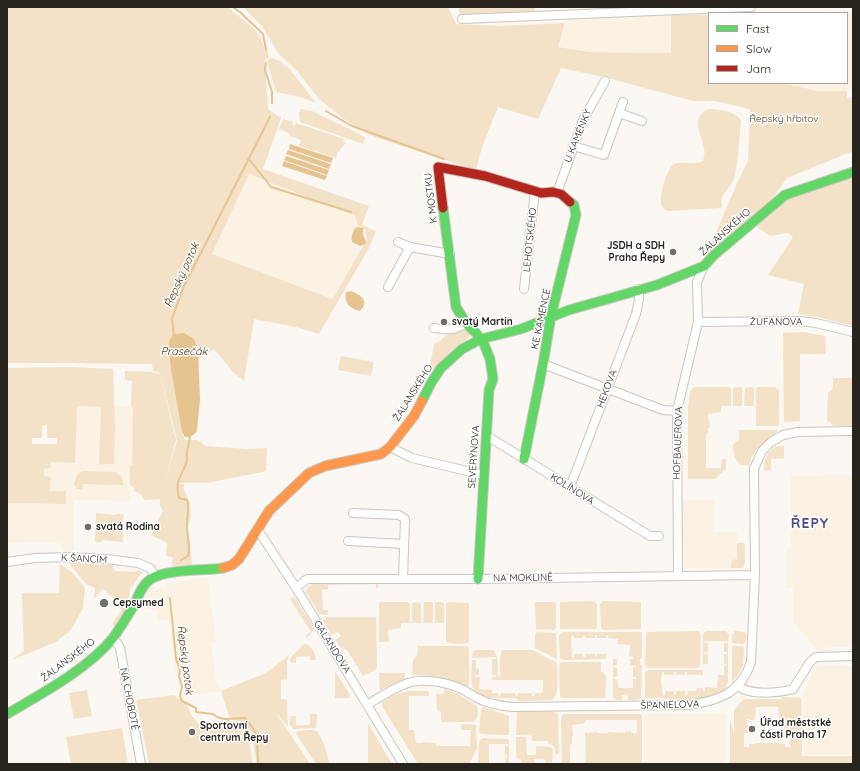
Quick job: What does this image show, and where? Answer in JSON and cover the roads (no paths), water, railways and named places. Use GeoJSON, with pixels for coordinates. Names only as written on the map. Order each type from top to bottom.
{"type":"FeatureCollection","features":[{"type":"Feature","properties":{"kind":"street"},"geometry":{"type":"LineString","coordinates":[[462,19],[751,7]]}},
{"type":"Feature","properties":{"kind":"street","name":"U KAMÉNKY"},"geometry":{"type":"LineString","coordinates":[[557,193],[583,120],[605,81]]}},
{"type":"Feature","properties":{"kind":"street"},"geometry":{"type":"LineString","coordinates":[[573,146],[604,155],[623,102]]}},
{"type":"Feature","properties":{"kind":"street"},"geometry":{"type":"LineString","coordinates":[[619,113],[642,121]]}},
{"type":"Feature","properties":{"kind":"street","name":"K MOSTKU"},"geometry":{"type":"LineString","coordinates":[[481,339],[466,323],[456,307],[438,167],[485,176],[541,193],[557,193]]}},
{"type":"Feature","properties":{"kind":"street","name":"ŽALANSKÉHO"},"geometry":{"type":"LineString","coordinates":[[7,714],[43,693],[92,660],[113,637],[132,608],[142,587],[149,580],[155,576],[169,573],[212,570],[225,568],[232,565],[239,559],[269,511],[309,473],[325,466],[381,454],[390,447],[414,416],[431,383],[441,368],[462,349],[481,339],[521,329],[569,310],[657,285],[704,266],[714,255],[785,195],[853,172]]}},
{"type":"Feature","properties":{"kind":"street","name":"LEHOTSKÉHO"},"geometry":{"type":"LineString","coordinates":[[524,289],[535,191]]}},
{"type":"Feature","properties":{"kind":"street","name":"KE KAMÉNCE"},"geometry":{"type":"LineString","coordinates":[[524,459],[551,316],[576,211],[575,206],[570,200],[557,193]]}},
{"type":"Feature","properties":{"kind":"street"},"geometry":{"type":"LineString","coordinates":[[398,242],[410,247],[450,254]]}},
{"type":"Feature","properties":{"kind":"street"},"geometry":{"type":"LineString","coordinates":[[388,287],[410,247]]}},
{"type":"Feature","properties":{"kind":"street","name":"HOFBAUEROVA"},"geometry":{"type":"LineString","coordinates":[[678,575],[677,411],[698,322],[698,282],[704,266]]}},
{"type":"Feature","properties":{"kind":"street","name":"HEKOVA"},"geometry":{"type":"LineString","coordinates":[[570,487],[636,314],[639,300],[639,289]]}},
{"type":"Feature","properties":{"kind":"street","name":"ŽUFANOVA"},"geometry":{"type":"LineString","coordinates":[[698,322],[800,321],[816,323],[853,332]]}},
{"type":"Feature","properties":{"kind":"street"},"geometry":{"type":"LineString","coordinates":[[434,328],[450,330],[457,329],[466,323]]}},
{"type":"Feature","properties":{"kind":"street","name":"SEVERÝNOVA"},"geometry":{"type":"LineString","coordinates":[[478,579],[489,390],[493,379],[490,359],[481,339]]}},
{"type":"Feature","properties":{"kind":"street"},"geometry":{"type":"LineString","coordinates":[[543,364],[663,410],[677,411]]}},
{"type":"Feature","properties":{"kind":"street","name":"ŠPANIELOVA"},"geometry":{"type":"LineString","coordinates":[[367,705],[398,687],[409,682],[417,681],[446,684],[459,688],[476,698],[495,705],[513,707],[688,705],[707,703],[723,697],[738,685],[748,672],[751,662],[755,575],[754,469],[762,451],[771,442],[783,435],[798,432],[853,431]]}},
{"type":"Feature","properties":{"kind":"street","name":"KOLÍNOVA"},"geometry":{"type":"LineString","coordinates":[[487,436],[650,536],[659,536]]}},
{"type":"Feature","properties":{"kind":"street"},"geometry":{"type":"LineString","coordinates":[[390,447],[412,458],[484,475]]}},
{"type":"Feature","properties":{"kind":"street"},"geometry":{"type":"LineString","coordinates":[[353,513],[398,515],[405,519],[403,579]]}},
{"type":"Feature","properties":{"kind":"street","name":"GALANDOVA"},"geometry":{"type":"LineString","coordinates":[[258,530],[296,588],[404,764]]}},
{"type":"Feature","properties":{"kind":"street"},"geometry":{"type":"LineString","coordinates":[[348,541],[404,544]]}},
{"type":"Feature","properties":{"kind":"street","name":"K ŠANCÍM"},"geometry":{"type":"LineString","coordinates":[[7,562],[35,558],[69,557],[138,562],[150,568],[155,576]]}},
{"type":"Feature","properties":{"kind":"street","name":"NA MOKLINĚ"},"geometry":{"type":"LineString","coordinates":[[296,588],[307,578],[478,579],[755,575]]}},
{"type":"Feature","properties":{"kind":"street","name":"NA CHOBOTĚ"},"geometry":{"type":"LineString","coordinates":[[113,637],[120,648],[141,764]]}},
{"type":"Feature","properties":{"kind":"street"},"geometry":{"type":"LineString","coordinates":[[738,685],[742,689],[749,692],[784,692],[793,689],[810,662],[816,657],[853,656]]}},
{"type":"Feature","properties":{"kind":"water"},"geometry":{"type":"Polygon","coordinates":[[[290,144],[333,158],[331,163],[289,149],[290,144]]]}},
{"type":"Feature","properties":{"kind":"water"},"geometry":{"type":"Polygon","coordinates":[[[288,150],[331,164],[329,169],[286,154],[288,150]]]}},
{"type":"Feature","properties":{"kind":"water"},"geometry":{"type":"Polygon","coordinates":[[[286,156],[329,170],[327,175],[284,160],[286,156]]]}},
{"type":"Feature","properties":{"kind":"water"},"geometry":{"type":"Polygon","coordinates":[[[284,161],[327,176],[325,180],[282,166],[284,161]]]}},
{"type":"Feature","properties":{"kind":"water"},"geometry":{"type":"Polygon","coordinates":[[[357,227],[363,228],[363,235],[366,242],[360,246],[352,242],[352,234],[357,227]]]}},
{"type":"Feature","properties":{"kind":"water"},"geometry":{"type":"Polygon","coordinates":[[[351,291],[361,296],[364,301],[363,307],[360,311],[348,305],[345,296],[346,292],[351,291]]]}},
{"type":"Feature","properties":{"kind":"water","name":"Prasečák"},"geometry":{"type":"Polygon","coordinates":[[[184,333],[194,339],[198,349],[200,399],[197,431],[189,437],[185,437],[182,432],[169,350],[169,342],[173,334],[184,333]]]}},
{"type":"Feature","properties":{"kind":"waterway","name":"Řepský potok"},"geometry":{"type":"LineString","coordinates":[[233,7],[263,34],[266,50]]}},
{"type":"Feature","properties":{"kind":"waterway","name":"Řepský potok"},"geometry":{"type":"LineString","coordinates":[[266,63],[265,70],[272,92],[272,103]]}},
{"type":"Feature","properties":{"kind":"waterway"},"geometry":{"type":"LineString","coordinates":[[326,111],[352,126],[444,159]]}},
{"type":"Feature","properties":{"kind":"waterway","name":"Řepský potok"},"geometry":{"type":"LineString","coordinates":[[174,337],[172,319],[183,288],[270,117]]}},
{"type":"Feature","properties":{"kind":"waterway"},"geometry":{"type":"LineString","coordinates":[[249,159],[271,187],[351,212]]}},
{"type":"Feature","properties":{"kind":"waterway","name":"Řepský potok"},"geometry":{"type":"LineString","coordinates":[[181,560],[188,556],[189,552],[187,532],[188,508],[187,500],[179,498],[178,483],[187,462],[190,435]]}},
{"type":"Feature","properties":{"kind":"waterway","name":"Řepský potok"},"geometry":{"type":"LineString","coordinates":[[170,598],[176,659],[180,670],[179,677],[182,686],[180,696],[182,701],[196,708],[196,712],[213,714],[224,719],[246,718],[257,735],[258,764]]}},
{"type":"Feature","properties":{"kind":"place","name":"JSDH a SDH Praha Řepy"},"geometry":{"type":"Point","coordinates":[673,252]}},
{"type":"Feature","properties":{"kind":"place","name":"svatý Martin"},"geometry":{"type":"Point","coordinates":[444,322]}},
{"type":"Feature","properties":{"kind":"place","name":"svatá Rodina"},"geometry":{"type":"Point","coordinates":[88,527]}},
{"type":"Feature","properties":{"kind":"place","name":"Cepsymed"},"geometry":{"type":"Point","coordinates":[104,603]}},
{"type":"Feature","properties":{"kind":"place","name":"Úřad měststké části Praha 17"},"geometry":{"type":"Point","coordinates":[752,729]}},
{"type":"Feature","properties":{"kind":"place","name":"Sportovní centrum Řepy"},"geometry":{"type":"Point","coordinates":[192,732]}},
{"type":"Feature","properties":{"kind":"district","name":"ŘEPY"},"geometry":{"type":"Point","coordinates":[810,524]}},
{"type":"Feature","properties":{"kind":"park label","name":"Řepský hřbitov"},"geometry":{"type":"Point","coordinates":[784,119]}}]}
